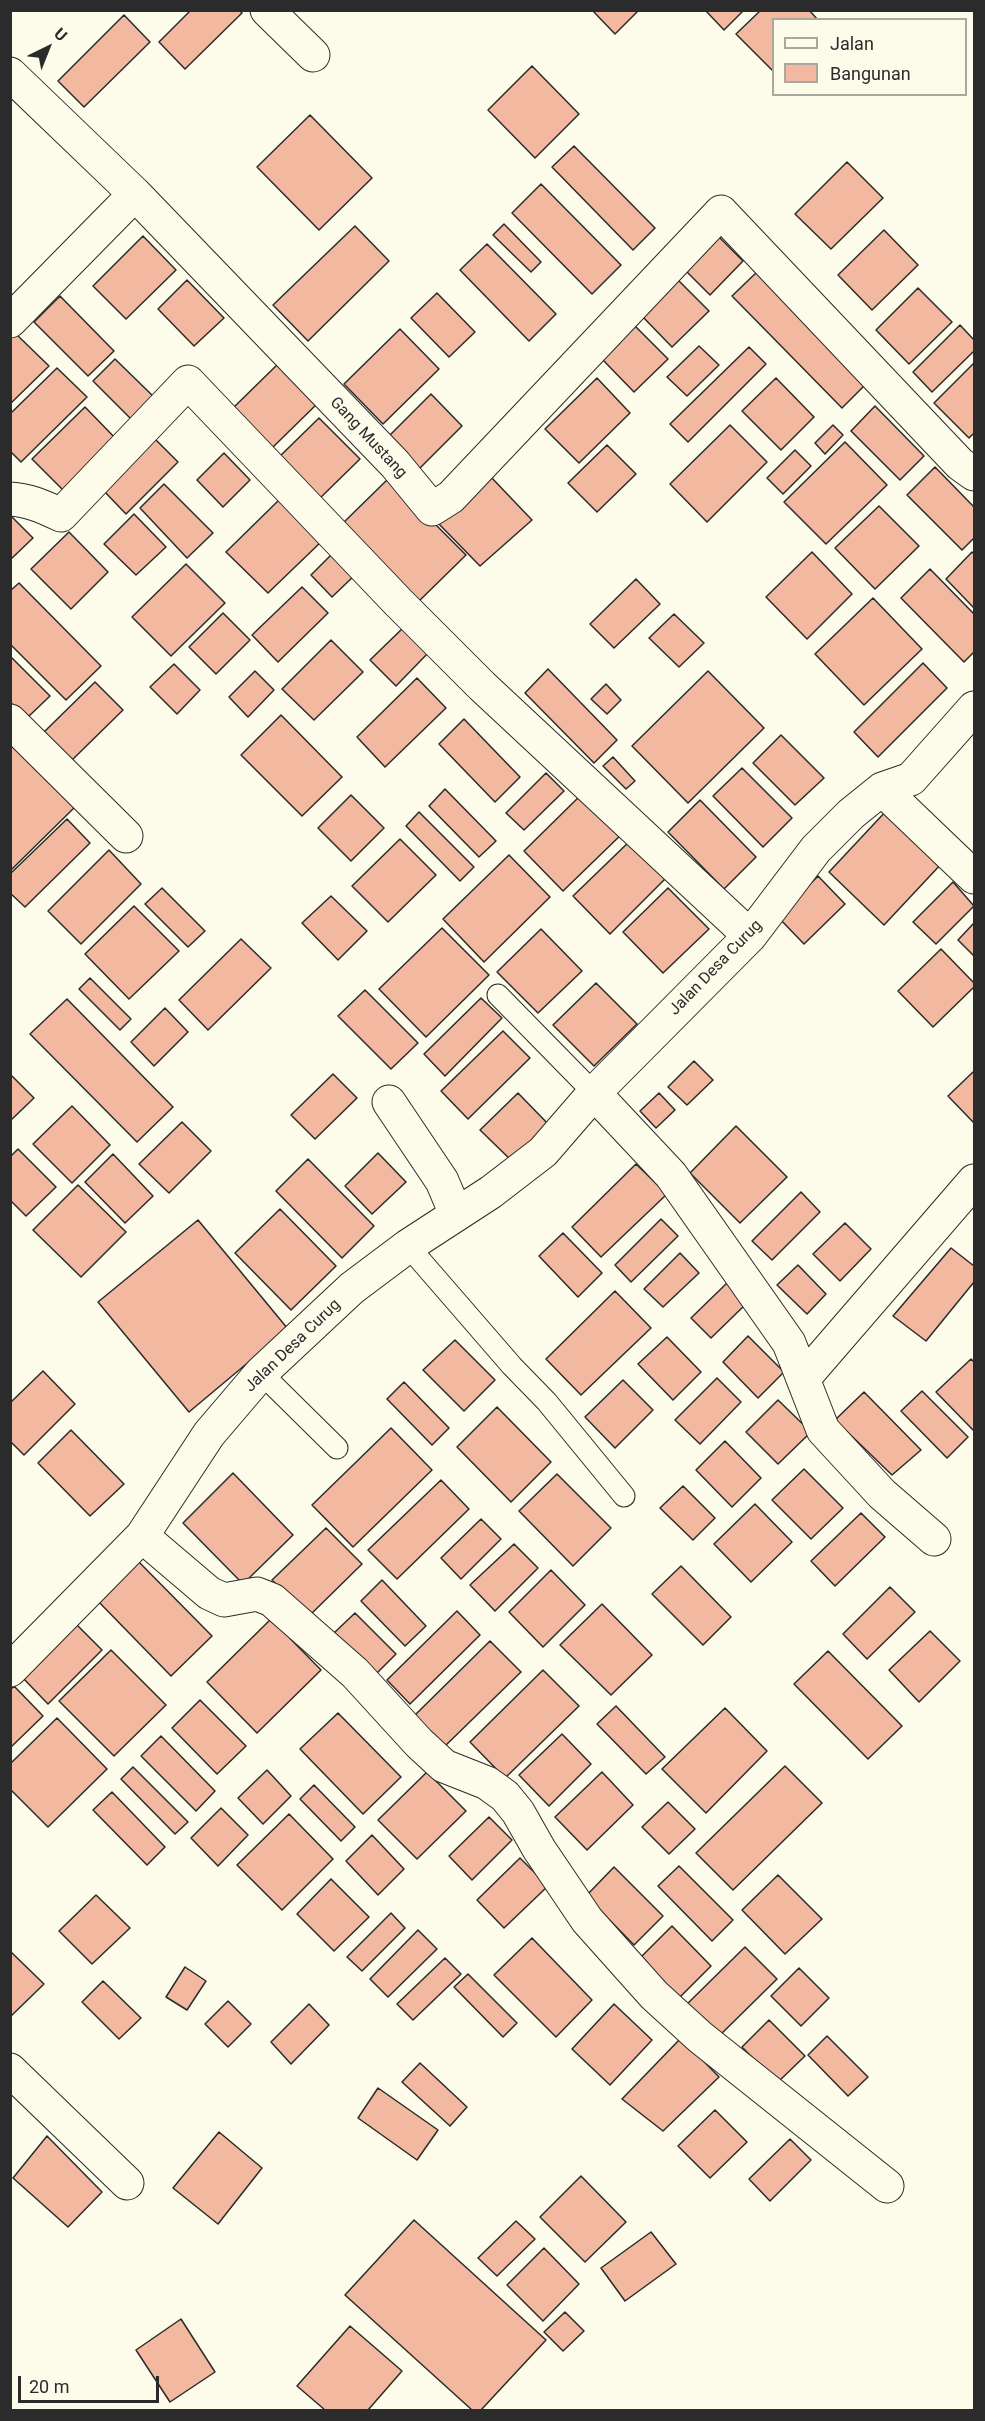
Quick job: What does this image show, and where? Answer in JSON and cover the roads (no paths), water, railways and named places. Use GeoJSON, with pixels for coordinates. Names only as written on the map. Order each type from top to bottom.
{"type":"FeatureCollection","features":[{"type":"Feature","properties":{"kind":"street"},"geometry":{"type":"LineString","coordinates":[[267,10],[313,55]]}},
{"type":"Feature","properties":{"kind":"street","name":"Gang Mustang"},"geometry":{"type":"LineString","coordinates":[[10,74],[135,194],[395,464],[432,509],[452,497],[721,212],[960,464],[975,474]]}},
{"type":"Feature","properties":{"kind":"street"},"geometry":{"type":"LineString","coordinates":[[10,321],[135,194]]}},
{"type":"Feature","properties":{"kind":"street"},"geometry":{"type":"LineString","coordinates":[[10,499],[40,505],[61,515],[188,382],[398,602],[482,686],[750,936]]}},
{"type":"Feature","properties":{"kind":"street","name":"Jalan Desa Curug"},"geometry":{"type":"LineString","coordinates":[[10,1670],[142,1536],[208,1434],[261,1373],[352,1288],[408,1246],[491,1192],[543,1152],[594,1093],[750,936],[816,849],[851,814],[882,789],[911,779],[975,708]]}},
{"type":"Feature","properties":{"kind":"street"},"geometry":{"type":"LineString","coordinates":[[10,722],[126,836]]}},
{"type":"Feature","properties":{"kind":"street"},"geometry":{"type":"LineString","coordinates":[[882,789],[975,877]]}},
{"type":"Feature","properties":{"kind":"street"},"geometry":{"type":"LineString","coordinates":[[594,1093],[671,1175],[789,1343],[823,1430],[882,1494],[934,1539]]}},
{"type":"Feature","properties":{"kind":"street"},"geometry":{"type":"LineString","coordinates":[[389,1102],[442,1181],[456,1214]]}},
{"type":"Feature","properties":{"kind":"street"},"geometry":{"type":"LineString","coordinates":[[803,1379],[975,1181]]}},
{"type":"Feature","properties":{"kind":"street"},"geometry":{"type":"LineString","coordinates":[[142,1536],[208,1593],[224,1600],[257,1594],[272,1600],[355,1673],[419,1743],[444,1766],[487,1783],[505,1796],[518,1812],[538,1849],[587,1920],[654,1995],[700,2037],[887,2186]]}},
{"type":"Feature","properties":{"kind":"street"},"geometry":{"type":"LineString","coordinates":[[10,2070],[127,2183]]}},
{"type":"Feature","properties":{"kind":"lane"},"geometry":{"type":"LineString","coordinates":[[498,995],[594,1093]]}},
{"type":"Feature","properties":{"kind":"lane"},"geometry":{"type":"LineString","coordinates":[[408,1246],[512,1366],[547,1402],[624,1496]]}},
{"type":"Feature","properties":{"kind":"lane"},"geometry":{"type":"LineString","coordinates":[[261,1373],[337,1448]]}}]}
